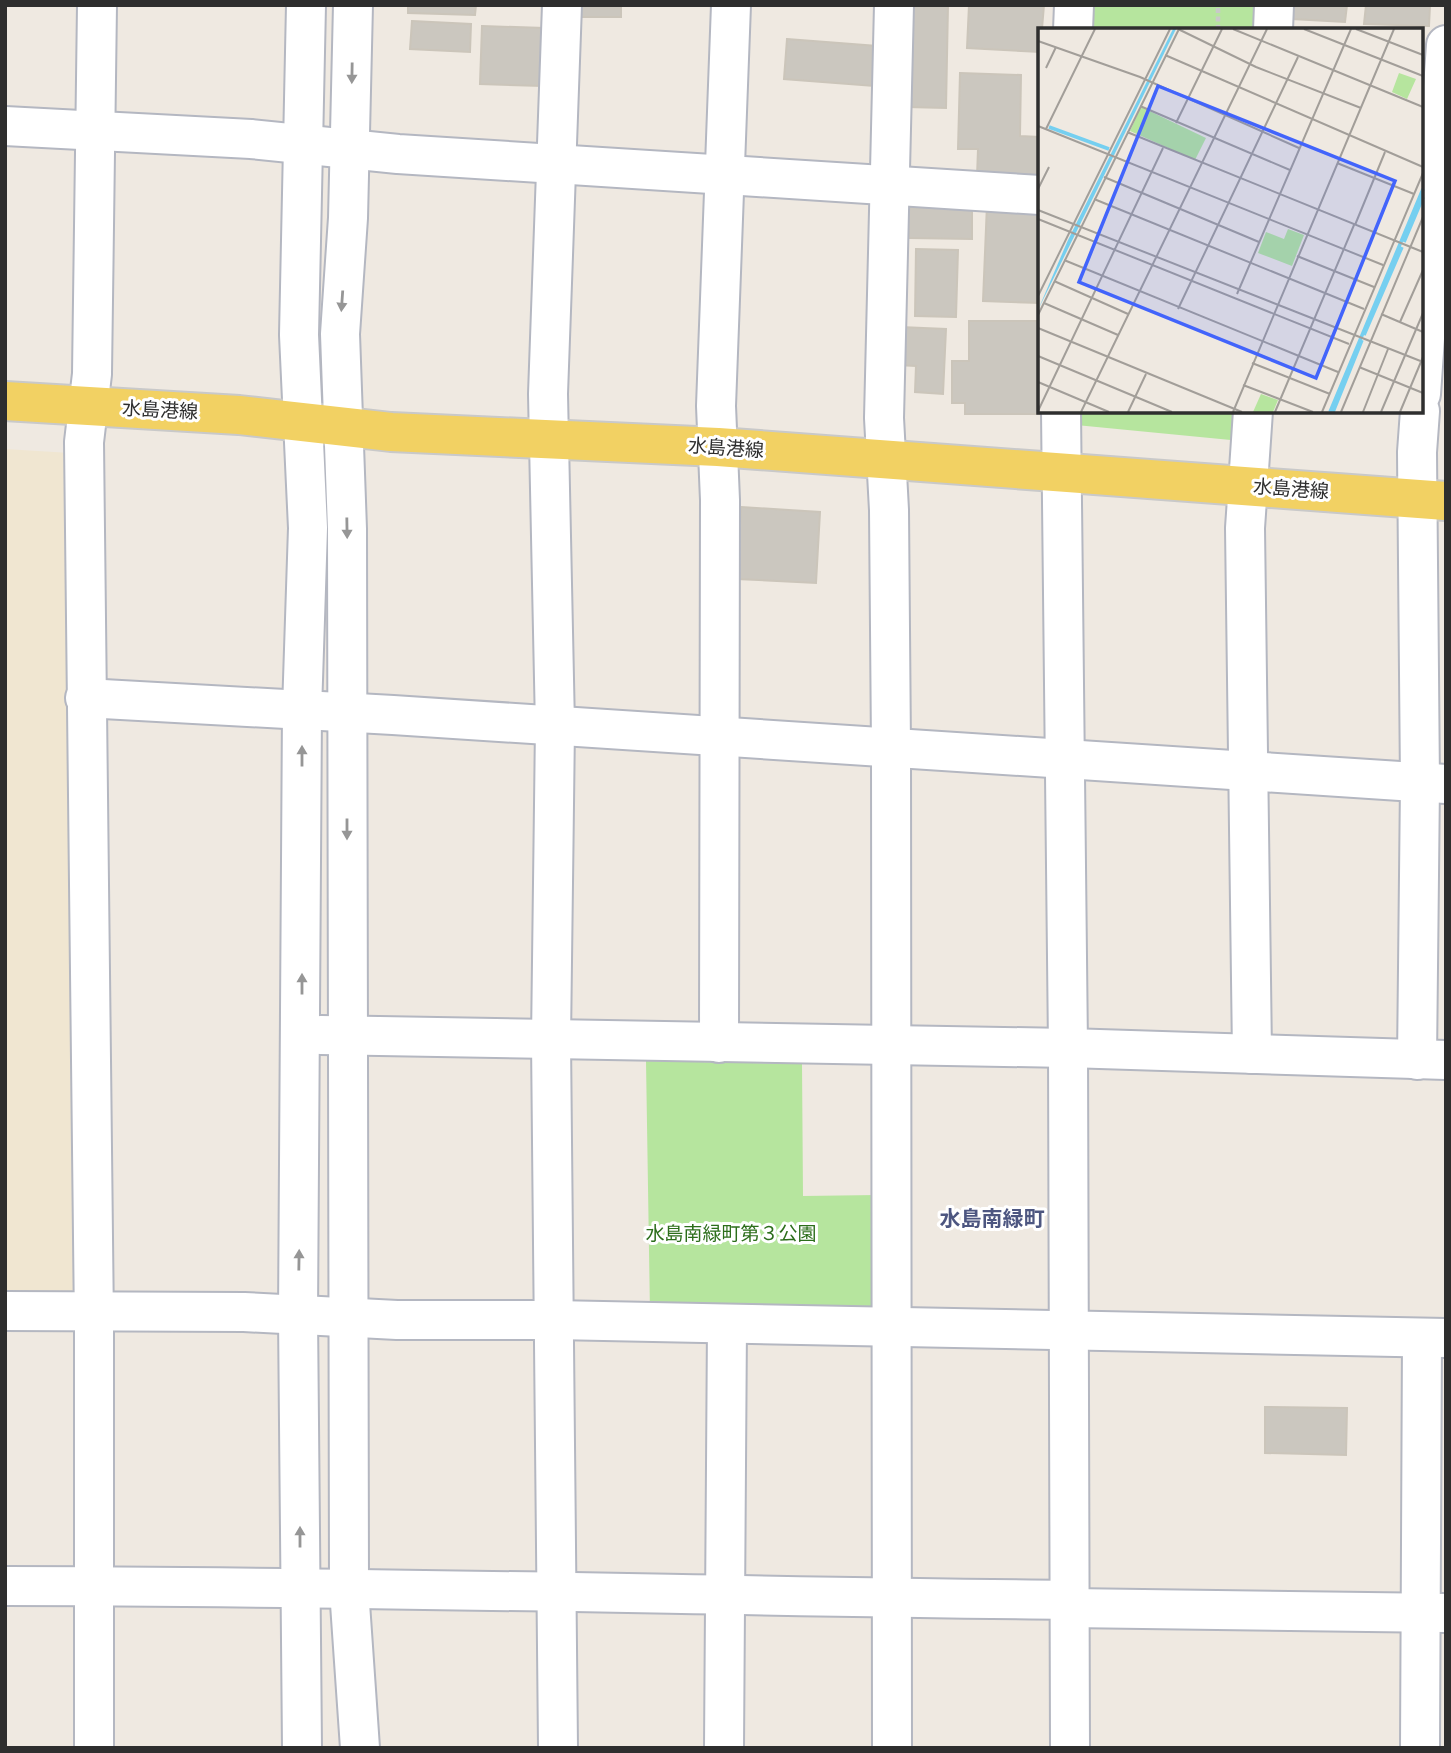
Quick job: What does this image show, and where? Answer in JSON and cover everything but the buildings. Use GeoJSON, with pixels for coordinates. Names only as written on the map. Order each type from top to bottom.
{"type":"FeatureCollection","features":[{"type":"Feature","properties":{"kind":"main road","name":"水島港線"},"geometry":{"type":"LineString","coordinates":[[5,401],[302,422],[391,432],[718,447],[1432,500]]}},
{"type":"Feature","properties":{"kind":"street"},"geometry":{"type":"LineString","coordinates":[[93,1748],[95,1586],[84,442],[92,374],[97,5]]}},
{"type":"Feature","properties":{"kind":"street"},"geometry":{"type":"LineString","coordinates":[[302,1748],[298,1315],[302,1034],[302,709],[308,528],[299,335],[306,5]]}},
{"type":"Feature","properties":{"kind":"street"},"geometry":{"type":"LineString","coordinates":[[353,5],[351,149],[340,334],[347,529],[346,1318],[349,1589],[360,1748]]}},
{"type":"Feature","properties":{"kind":"street"},"geometry":{"type":"LineString","coordinates":[[558,1748],[551,1040],[555,726],[549,439],[555,164],[562,5]]}},
{"type":"Feature","properties":{"kind":"street"},"geometry":{"type":"LineString","coordinates":[[719,1043],[720,737],[716,406],[731,5]]}},
{"type":"Feature","properties":{"kind":"street"},"geometry":{"type":"LineString","coordinates":[[892,1748],[891,748],[884,418],[894,5]]}},
{"type":"Feature","properties":{"kind":"street"},"geometry":{"type":"LineString","coordinates":[[1073,28],[1074,5]]}},
{"type":"Feature","properties":{"kind":"street"},"geometry":{"type":"LineString","coordinates":[[1273,28],[1274,5]]}},
{"type":"Feature","properties":{"kind":"street"},"geometry":{"type":"LineString","coordinates":[[1423,368],[1446,45]]}},
{"type":"Feature","properties":{"kind":"street"},"geometry":{"type":"LineString","coordinates":[[5,126],[1038,195]]}},
{"type":"Feature","properties":{"kind":"street"},"geometry":{"type":"LineString","coordinates":[[1061,413],[1070,1332],[1070,1748]]}},
{"type":"Feature","properties":{"kind":"street"},"geometry":{"type":"LineString","coordinates":[[1252,1054],[1245,528],[1253,413]]}},
{"type":"Feature","properties":{"kind":"street"},"geometry":{"type":"LineString","coordinates":[[302,1034],[1068,1048],[1431,1060],[1432,500],[1420,413]]}},
{"type":"Feature","properties":{"kind":"street"},"geometry":{"type":"LineString","coordinates":[[85,698],[302,709],[1433,784]]}},
{"type":"Feature","properties":{"kind":"street"},"geometry":{"type":"LineString","coordinates":[[5,1311],[1434,1338],[1434,1613],[1420,1748]]}},
{"type":"Feature","properties":{"kind":"street"},"geometry":{"type":"LineString","coordinates":[[724,1748],[727,1324]]}},
{"type":"Feature","properties":{"kind":"street"},"geometry":{"type":"LineString","coordinates":[[5,1586],[892,1598],[1434,1613]]}},
{"type":"Feature","properties":{"kind":"street"},"geometry":{"type":"LineString","coordinates":[[301,1679],[319,1748]]}},
{"type":"Feature","properties":{"kind":"path"},"geometry":{"type":"LineString","coordinates":[[1218,5],[1218,28]]}},
{"type":"Feature","properties":{"kind":"shaded area"},"geometry":{"type":"Polygon","coordinates":[[[5,449],[70,453],[79,1300],[5,1300],[5,449]]]}},
{"type":"Feature","properties":{"kind":"green space"},"geometry":{"type":"Polygon","coordinates":[[[1089,5],[1266,5],[1265,28],[1089,28],[1089,5]]]}},
{"type":"Feature","properties":{"kind":"green space"},"geometry":{"type":"Polygon","coordinates":[[[1077,413],[1243,413],[1241,441],[1076,425],[1077,413]]]}},
{"type":"Feature","properties":{"kind":"green space","name":"水島南緑町第３公園"},"geometry":{"type":"Polygon","coordinates":[[[646,1061],[802,1064],[803,1196],[877,1195],[876,1315],[650,1313],[646,1061]]]}},
{"type":"Feature","properties":{"kind":"district","name":"水島南緑町"},"geometry":{"type":"Point","coordinates":[992,1218]}}]}
